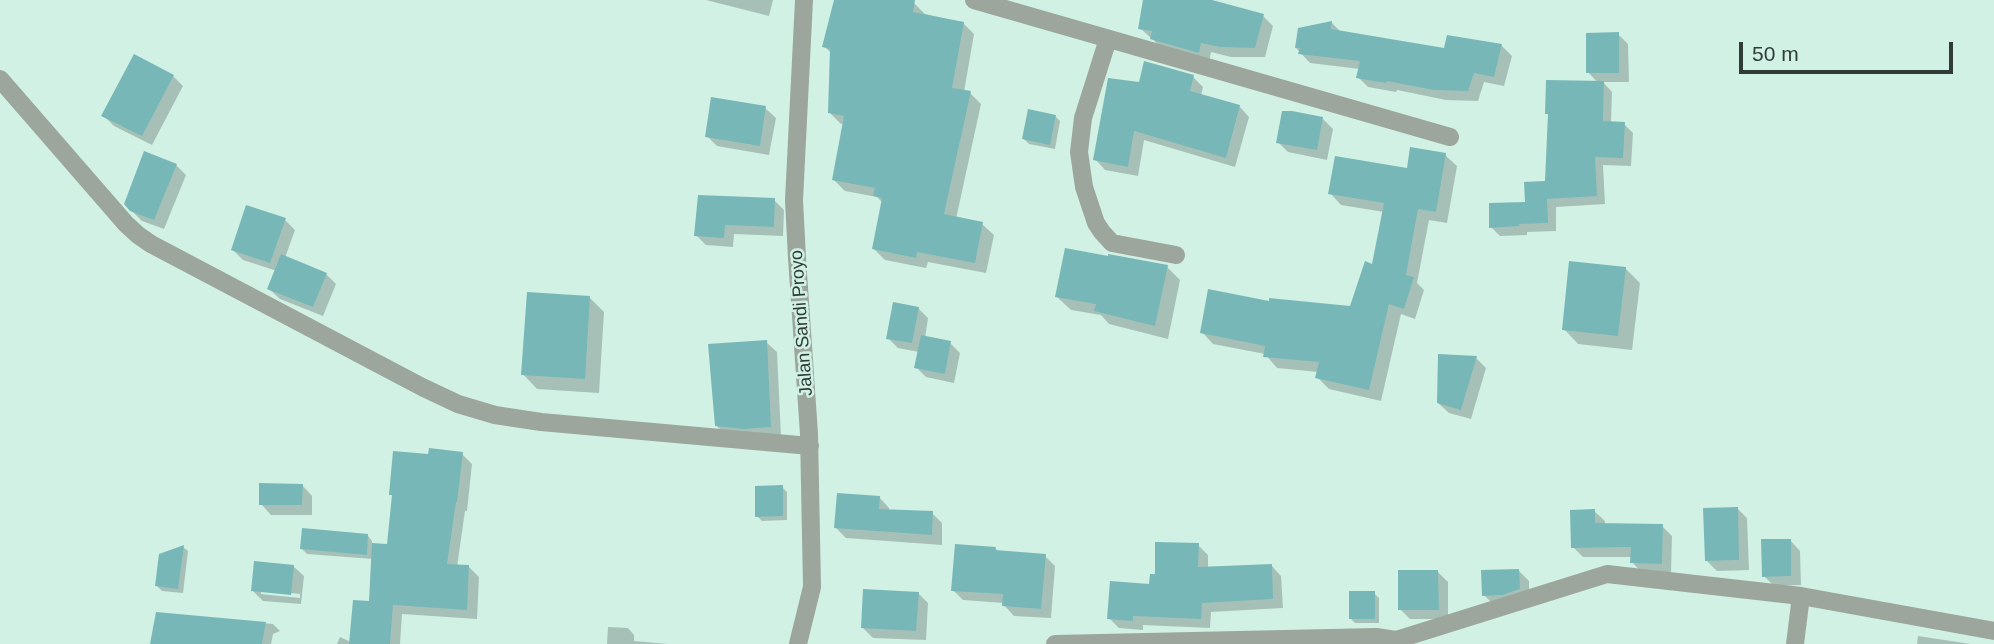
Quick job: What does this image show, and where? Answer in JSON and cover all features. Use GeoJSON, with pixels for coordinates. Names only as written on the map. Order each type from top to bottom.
{"type":"FeatureCollection","features":[{"type":"Feature","properties":{"kind":"street","name":"Jalan Sandi Proyo"},"geometry":{"type":"LineString","coordinates":[[798,644],[812,587],[810,446],[794,200],[804,0]]}},
{"type":"Feature","properties":{"kind":"street"},"geometry":{"type":"LineString","coordinates":[[974,0],[1450,137]]}},
{"type":"Feature","properties":{"kind":"street"},"geometry":{"type":"LineString","coordinates":[[1108,39],[1083,118],[1079,152],[1084,187],[1096,223],[1112,243],[1176,255]]}},
{"type":"Feature","properties":{"kind":"street"},"geometry":{"type":"LineString","coordinates":[[0,79],[138,235],[385,368],[458,404],[495,415],[541,422],[810,446]]}},
{"type":"Feature","properties":{"kind":"street"},"geometry":{"type":"LineString","coordinates":[[1055,644],[1376,638],[1399,642],[1607,574],[1801,596],[1994,631]]}},
{"type":"Feature","properties":{"kind":"street"},"geometry":{"type":"LineString","coordinates":[[1795,644],[1801,596]]}},
{"type":"Feature","properties":{"kind":"building"},"geometry":{"type":"Polygon","coordinates":[[[834,0],[915,0],[913,12],[964,22],[952,88],[971,91],[944,214],[983,222],[975,263],[917,252],[916,258],[872,249],[882,198],[873,196],[875,188],[832,180],[844,116],[828,113],[830,49],[822,47],[834,0]]]}},
{"type":"Feature","properties":{"kind":"building"},"geometry":{"type":"Polygon","coordinates":[[[1143,0],[1212,0],[1264,14],[1255,48],[1220,47],[1201,43],[1199,53],[1150,39],[1152,31],[1138,29],[1143,0]]]}},
{"type":"Feature","properties":{"kind":"building"},"geometry":{"type":"Polygon","coordinates":[[[1332,21],[1331,29],[1444,48],[1447,35],[1502,44],[1494,77],[1474,73],[1468,91],[1434,90],[1356,78],[1360,61],[1298,54],[1300,48],[1295,48],[1298,28],[1332,21]]]}},
{"type":"Feature","properties":{"kind":"building"},"geometry":{"type":"Polygon","coordinates":[[[1619,32],[1619,73],[1586,73],[1586,33],[1619,32]]]}},
{"type":"Feature","properties":{"kind":"building"},"geometry":{"type":"Polygon","coordinates":[[[134,54],[174,75],[142,136],[101,116],[134,54]]]}},
{"type":"Feature","properties":{"kind":"building"},"geometry":{"type":"Polygon","coordinates":[[[1144,61],[1194,75],[1190,91],[1240,105],[1226,158],[1134,131],[1128,167],[1093,160],[1108,78],[1139,82],[1144,61]]]}},
{"type":"Feature","properties":{"kind":"building"},"geometry":{"type":"Polygon","coordinates":[[[1546,80],[1604,81],[1603,121],[1625,122],[1623,158],[1595,157],[1597,196],[1547,199],[1548,223],[1489,228],[1489,203],[1525,202],[1524,182],[1545,181],[1548,114],[1545,114],[1546,80]]]}},
{"type":"Feature","properties":{"kind":"building"},"geometry":{"type":"Polygon","coordinates":[[[711,97],[766,106],[760,146],[705,137],[711,97]]]}},
{"type":"Feature","properties":{"kind":"building"},"geometry":{"type":"Polygon","coordinates":[[[1028,109],[1056,115],[1050,145],[1022,139],[1028,109]]]}},
{"type":"Feature","properties":{"kind":"building"},"geometry":{"type":"Polygon","coordinates":[[[1282,111],[1323,117],[1317,150],[1276,143],[1282,111]]]}},
{"type":"Feature","properties":{"kind":"building"},"geometry":{"type":"Polygon","coordinates":[[[1410,147],[1446,153],[1436,212],[1418,209],[1406,275],[1414,277],[1404,309],[1389,304],[1369,390],[1315,378],[1319,362],[1263,357],[1265,346],[1200,333],[1208,289],[1269,301],[1269,298],[1350,306],[1365,261],[1372,264],[1384,203],[1328,194],[1335,156],[1407,168],[1410,147]]]}},
{"type":"Feature","properties":{"kind":"building"},"geometry":{"type":"Polygon","coordinates":[[[144,151],[177,164],[154,220],[130,211],[124,204],[144,151]]]}},
{"type":"Feature","properties":{"kind":"building"},"geometry":{"type":"Polygon","coordinates":[[[698,195],[775,198],[774,227],[725,225],[724,238],[694,236],[698,195]]]}},
{"type":"Feature","properties":{"kind":"building"},"geometry":{"type":"Polygon","coordinates":[[[246,205],[286,218],[270,263],[231,250],[246,205]]]}},
{"type":"Feature","properties":{"kind":"building"},"geometry":{"type":"Polygon","coordinates":[[[1065,248],[1168,265],[1155,326],[1094,311],[1096,304],[1055,297],[1065,248]]]}},
{"type":"Feature","properties":{"kind":"building"},"geometry":{"type":"Polygon","coordinates":[[[281,254],[327,273],[313,307],[267,289],[281,254]]]}},
{"type":"Feature","properties":{"kind":"building"},"geometry":{"type":"Polygon","coordinates":[[[1569,261],[1626,267],[1618,336],[1562,330],[1569,261]]]}},
{"type":"Feature","properties":{"kind":"building"},"geometry":{"type":"Polygon","coordinates":[[[527,292],[590,296],[585,379],[521,375],[527,292]]]}},
{"type":"Feature","properties":{"kind":"building"},"geometry":{"type":"Polygon","coordinates":[[[893,302],[919,307],[912,343],[886,339],[893,302]]]}},
{"type":"Feature","properties":{"kind":"building"},"geometry":{"type":"Polygon","coordinates":[[[921,335],[951,341],[945,374],[914,368],[921,335]]]}},
{"type":"Feature","properties":{"kind":"building"},"geometry":{"type":"Polygon","coordinates":[[[767,340],[771,427],[743,429],[715,426],[708,344],[767,340]]]}},
{"type":"Feature","properties":{"kind":"building"},"geometry":{"type":"Polygon","coordinates":[[[1438,354],[1477,356],[1461,410],[1437,403],[1438,354]]]}},
{"type":"Feature","properties":{"kind":"building"},"geometry":{"type":"Polygon","coordinates":[[[429,448],[463,452],[447,564],[469,565],[467,610],[393,605],[390,644],[349,644],[353,600],[369,601],[372,543],[387,544],[393,451],[428,454],[429,448]]]}},
{"type":"Feature","properties":{"kind":"building"},"geometry":{"type":"Polygon","coordinates":[[[259,483],[303,484],[302,505],[259,505],[259,483]]]}},
{"type":"Feature","properties":{"kind":"building"},"geometry":{"type":"Polygon","coordinates":[[[783,485],[783,516],[755,517],[755,486],[783,485]]]}},
{"type":"Feature","properties":{"kind":"building"},"geometry":{"type":"Polygon","coordinates":[[[837,493],[880,496],[879,509],[933,511],[932,535],[834,528],[837,493]]]}},
{"type":"Feature","properties":{"kind":"building"},"geometry":{"type":"Polygon","coordinates":[[[1738,507],[1739,560],[1705,561],[1703,508],[1738,507]]]}},
{"type":"Feature","properties":{"kind":"building"},"geometry":{"type":"Polygon","coordinates":[[[1595,509],[1595,523],[1663,524],[1662,564],[1630,563],[1631,547],[1571,548],[1570,510],[1595,509]]]}},
{"type":"Feature","properties":{"kind":"building"},"geometry":{"type":"Polygon","coordinates":[[[302,528],[368,534],[367,555],[300,549],[302,528]]]}},
{"type":"Feature","properties":{"kind":"building"},"geometry":{"type":"Polygon","coordinates":[[[1761,539],[1791,539],[1791,576],[1762,577],[1761,539]]]}},
{"type":"Feature","properties":{"kind":"building"},"geometry":{"type":"Polygon","coordinates":[[[1155,542],[1199,543],[1198,567],[1272,564],[1273,599],[1202,603],[1201,619],[1133,616],[1133,621],[1107,619],[1110,581],[1149,584],[1150,574],[1155,574],[1155,542]]]}},
{"type":"Feature","properties":{"kind":"building"},"geometry":{"type":"Polygon","coordinates":[[[955,544],[1046,554],[1041,609],[1002,606],[1003,594],[951,591],[955,544]]]}},
{"type":"Feature","properties":{"kind":"building"},"geometry":{"type":"Polygon","coordinates":[[[184,545],[178,589],[155,586],[159,554],[184,545]]]}},
{"type":"Feature","properties":{"kind":"building"},"geometry":{"type":"Polygon","coordinates":[[[254,561],[294,565],[291,595],[251,591],[254,561]]]}},
{"type":"Feature","properties":{"kind":"building"},"geometry":{"type":"Polygon","coordinates":[[[1519,569],[1520,589],[1502,595],[1482,596],[1481,570],[1519,569]]]}},
{"type":"Feature","properties":{"kind":"building"},"geometry":{"type":"Polygon","coordinates":[[[1398,570],[1438,570],[1439,610],[1398,610],[1398,570]]]}},
{"type":"Feature","properties":{"kind":"building"},"geometry":{"type":"Polygon","coordinates":[[[863,589],[919,592],[916,631],[861,628],[863,589]]]}},
{"type":"Feature","properties":{"kind":"building"},"geometry":{"type":"Polygon","coordinates":[[[1349,591],[1375,591],[1375,619],[1349,619],[1349,591]]]}},
{"type":"Feature","properties":{"kind":"building"},"geometry":{"type":"Polygon","coordinates":[[[156,612],[266,622],[262,644],[150,644],[156,612]]]}}]}
